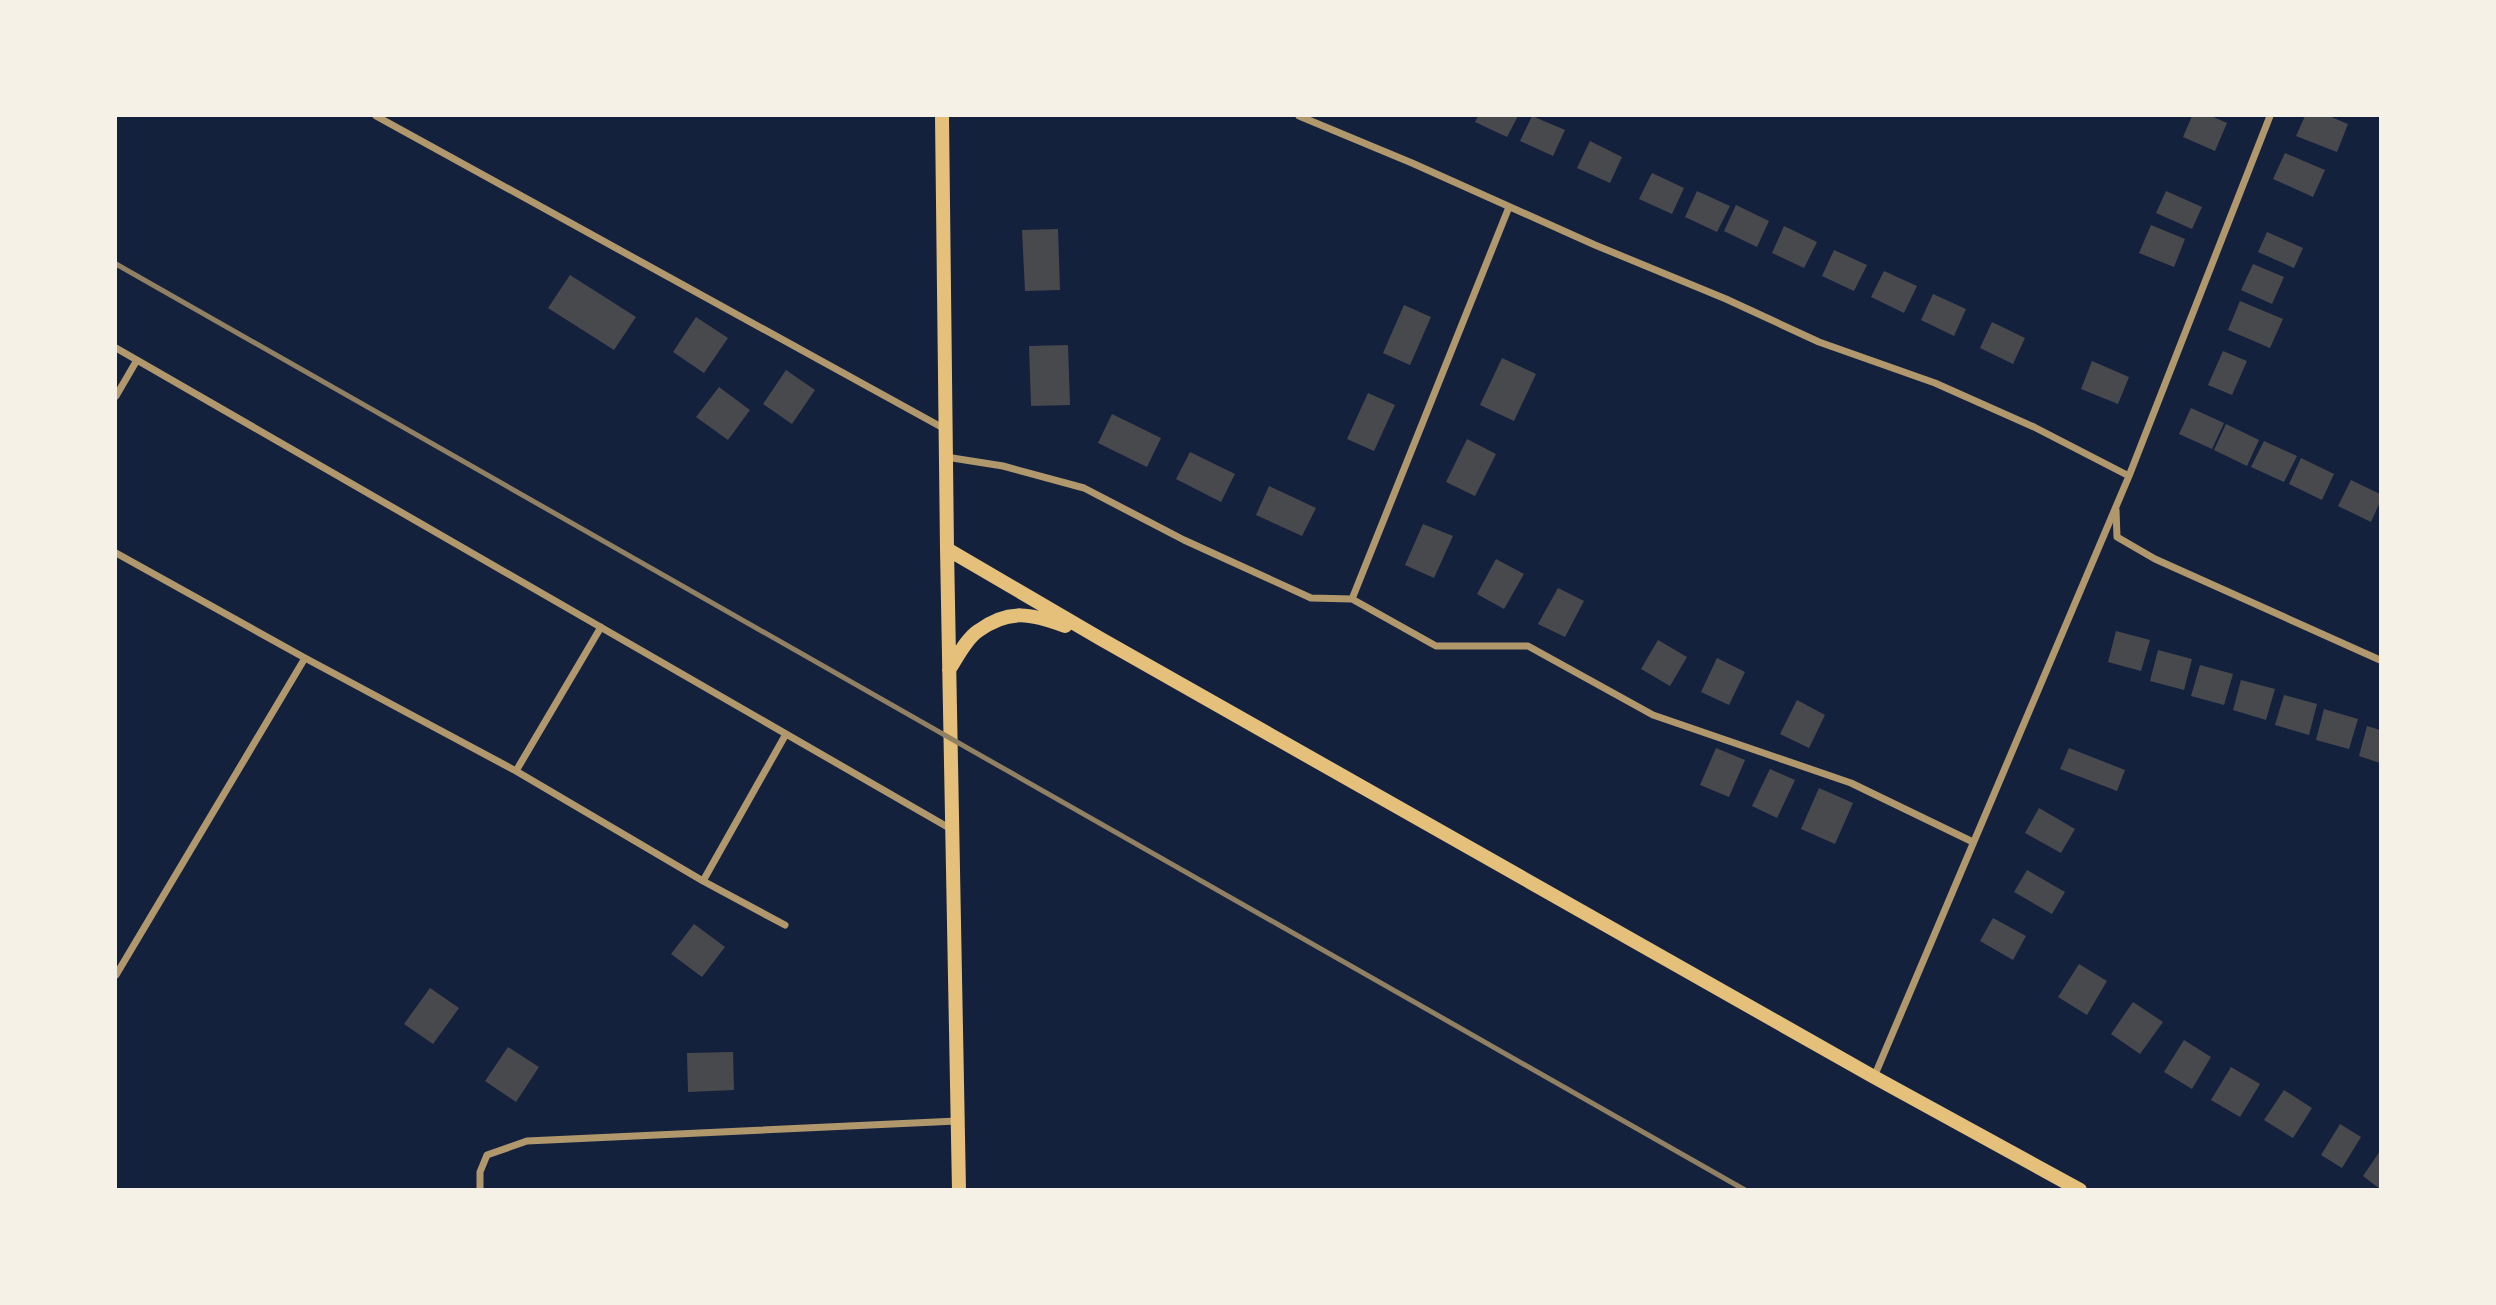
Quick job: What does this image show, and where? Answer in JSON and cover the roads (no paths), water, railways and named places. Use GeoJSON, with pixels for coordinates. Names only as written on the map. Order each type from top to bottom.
{"type":"FeatureCollection","features":[{"type":"Feature","properties":{"kind":"main road"},"geometry":{"type":"LineString","coordinates":[[942,116],[959,1189]]}},
{"type":"Feature","properties":{"kind":"main road"},"geometry":{"type":"LineString","coordinates":[[947,549],[1874,1077],[2080,1189]]}},
{"type":"Feature","properties":{"kind":"main road"},"geometry":{"type":"LineString","coordinates":[[949,670],[976,631],[1010,614],[1038,616],[1101,639]]}},
{"type":"Feature","properties":{"kind":"street"},"geometry":{"type":"LineString","coordinates":[[376,116],[946,429]]}},
{"type":"Feature","properties":{"kind":"street"},"geometry":{"type":"LineString","coordinates":[[1298,116],[1726,299],[1819,342],[1935,383],[2034,427],[2129,476]]}},
{"type":"Feature","properties":{"kind":"street"},"geometry":{"type":"LineString","coordinates":[[1874,1077],[2129,476],[2270,116]]}},
{"type":"Feature","properties":{"kind":"street"},"geometry":{"type":"LineString","coordinates":[[1352,599],[1509,207]]}},
{"type":"Feature","properties":{"kind":"street"},"geometry":{"type":"LineString","coordinates":[[116,348],[952,829]]}},
{"type":"Feature","properties":{"kind":"street"},"geometry":{"type":"LineString","coordinates":[[116,396],[137,360]]}},
{"type":"Feature","properties":{"kind":"street"},"geometry":{"type":"LineString","coordinates":[[946,457],[1003,466],[1084,488],[1184,540],[1311,598],[1352,599],[1436,646],[1528,646],[1653,715],[1851,783],[1973,842]]}},
{"type":"Feature","properties":{"kind":"street"},"geometry":{"type":"LineString","coordinates":[[2116,507],[2117,537],[2155,559],[2381,660]]}},
{"type":"Feature","properties":{"kind":"street"},"geometry":{"type":"LineString","coordinates":[[116,554],[516,771],[703,881],[785,925]]}},
{"type":"Feature","properties":{"kind":"street"},"geometry":{"type":"LineString","coordinates":[[516,771],[601,627]]}},
{"type":"Feature","properties":{"kind":"street"},"geometry":{"type":"LineString","coordinates":[[116,975],[305,658]]}},
{"type":"Feature","properties":{"kind":"street"},"geometry":{"type":"LineString","coordinates":[[703,881],[786,734]]}},
{"type":"Feature","properties":{"kind":"street"},"geometry":{"type":"LineString","coordinates":[[480,1189],[480,1172],[487,1155],[527,1141],[958,1121]]}},
{"type":"Feature","properties":{"kind":"railway"},"geometry":{"type":"LineString","coordinates":[[116,264],[1745,1190]]}}]}
